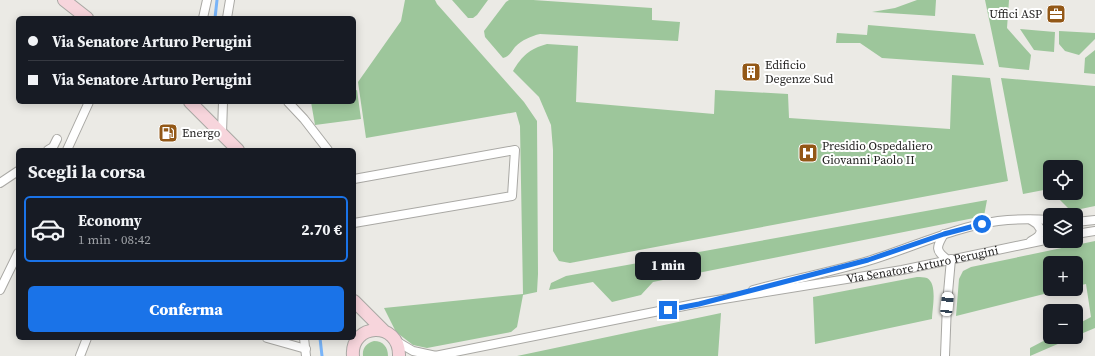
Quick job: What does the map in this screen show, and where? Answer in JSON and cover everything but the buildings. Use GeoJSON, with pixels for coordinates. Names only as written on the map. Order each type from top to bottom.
{"type":"FeatureCollection","features":[{"type":"Feature","properties":{"kind":"main road"},"geometry":{"type":"LineString","coordinates":[[64,0],[84,16]]}},
{"type":"Feature","properties":{"kind":"main road"},"geometry":{"type":"LineString","coordinates":[[192,104],[236,148]]}},
{"type":"Feature","properties":{"kind":"main road"},"geometry":{"type":"LineString","coordinates":[[356,303],[396,341],[399,348],[399,356]]}},
{"type":"Feature","properties":{"kind":"main road"},"geometry":{"type":"LineString","coordinates":[[353,347],[362,334],[369,331],[384,331]]}},
{"type":"Feature","properties":{"kind":"street"},"geometry":{"type":"LineString","coordinates":[[203,16],[207,0]]}},
{"type":"Feature","properties":{"kind":"street"},"geometry":{"type":"LineString","coordinates":[[227,16],[230,0]]}},
{"type":"Feature","properties":{"kind":"street"},"geometry":{"type":"LineString","coordinates":[[68,148],[88,104]]}},
{"type":"Feature","properties":{"kind":"street"},"geometry":{"type":"LineString","coordinates":[[222,133],[223,104]]}},
{"type":"Feature","properties":{"kind":"street"},"geometry":{"type":"LineString","coordinates":[[290,104],[304,119],[326,148]]}},
{"type":"Feature","properties":{"kind":"street"},"geometry":{"type":"LineString","coordinates":[[51,148],[57,139]]}},
{"type":"Feature","properties":{"kind":"street"},"geometry":{"type":"LineString","coordinates":[[356,179],[515,150],[512,196],[356,223]]}},
{"type":"Feature","properties":{"kind":"street"},"geometry":{"type":"LineString","coordinates":[[0,183],[16,172]]}},
{"type":"Feature","properties":{"kind":"street","name":"Via Senatore Arturo Perugini"},"geometry":{"type":"LineString","coordinates":[[699,304],[868,260],[944,234],[990,222],[1017,219],[1043,220]]}},
{"type":"Feature","properties":{"kind":"street"},"geometry":{"type":"LineString","coordinates":[[1027,243],[1037,238],[1041,230],[1037,224],[1030,220]]}},
{"type":"Feature","properties":{"kind":"street"},"geometry":{"type":"LineString","coordinates":[[1083,221],[1095,220]]}},
{"type":"Feature","properties":{"kind":"street"},"geometry":{"type":"LineString","coordinates":[[1083,233],[1095,231]]}},
{"type":"Feature","properties":{"kind":"street"},"geometry":{"type":"LineString","coordinates":[[944,234],[940,241],[938,252],[950,260],[945,356]]}},
{"type":"Feature","properties":{"kind":"street","name":"Via Senatore Arturo Perugini"},"geometry":{"type":"LineString","coordinates":[[396,341],[413,351],[435,356],[699,304],[902,270],[1043,240]]}},
{"type":"Feature","properties":{"kind":"street"},"geometry":{"type":"LineString","coordinates":[[0,290],[16,257]]}},
{"type":"Feature","properties":{"kind":"street"},"geometry":{"type":"LineString","coordinates":[[80,356],[86,340]]}},
{"type":"Feature","properties":{"kind":"street"},"geometry":{"type":"LineString","coordinates":[[272,340],[306,353],[304,340]]}},
{"type":"Feature","properties":{"kind":"green space"},"geometry":{"type":"Polygon","coordinates":[[[405,0],[435,0],[524,102],[537,121],[537,292],[523,295],[517,327],[511,332],[427,348],[413,345],[396,332],[384,308],[523,294],[520,126],[516,112],[366,138],[358,82],[401,21],[405,0]]]}},
{"type":"Feature","properties":{"kind":"green space"},"geometry":{"type":"Polygon","coordinates":[[[452,0],[488,0],[477,15],[473,18],[468,18],[452,0]]]}},
{"type":"Feature","properties":{"kind":"green space"},"geometry":{"type":"Polygon","coordinates":[[[509,0],[533,0],[652,8],[652,20],[680,22],[678,41],[540,34],[524,40],[515,47],[509,55],[503,58],[485,37],[484,31],[509,0]]]}},
{"type":"Feature","properties":{"kind":"green space"},"geometry":{"type":"Polygon","coordinates":[[[917,0],[936,0],[935,16],[872,12],[895,8],[917,0]]]}},
{"type":"Feature","properties":{"kind":"green space"},"geometry":{"type":"Polygon","coordinates":[[[985,0],[1009,0],[1007,28],[1031,55],[1029,70],[999,67],[985,0]]]}},
{"type":"Feature","properties":{"kind":"green space"},"geometry":{"type":"Polygon","coordinates":[[[868,25],[975,34],[984,65],[882,58],[860,43],[836,43],[837,33],[867,35],[868,25]]]}},
{"type":"Feature","properties":{"kind":"green space"},"geometry":{"type":"Polygon","coordinates":[[[1020,29],[1055,32],[1054,52],[1034,50],[1020,29]]]}},
{"type":"Feature","properties":{"kind":"green space"},"geometry":{"type":"Polygon","coordinates":[[[1059,31],[1095,33],[1095,39],[1079,55],[1065,51],[1059,44],[1059,31]]]}},
{"type":"Feature","properties":{"kind":"green space"},"geometry":{"type":"Polygon","coordinates":[[[547,44],[578,46],[576,102],[714,114],[715,90],[788,94],[789,118],[950,129],[952,75],[990,78],[1008,181],[570,263],[559,261],[553,251],[553,150],[551,125],[539,97],[513,71],[527,54],[535,48],[547,44]]]}},
{"type":"Feature","properties":{"kind":"green space"},"geometry":{"type":"Polygon","coordinates":[[[1095,50],[1095,74],[1084,73],[1085,58],[1095,50]]]}},
{"type":"Feature","properties":{"kind":"green space"},"geometry":{"type":"Polygon","coordinates":[[[1001,78],[1095,86],[1095,206],[1083,208],[1068,208],[1060,200],[1083,200],[1083,160],[1043,160],[1043,190],[1023,194],[1001,78]]]}},
{"type":"Feature","properties":{"kind":"green space"},"geometry":{"type":"Polygon","coordinates":[[[356,90],[361,119],[315,125],[311,104],[356,104],[356,90]]]}},
{"type":"Feature","properties":{"kind":"green space"},"geometry":{"type":"Polygon","coordinates":[[[987,200],[984,216],[653,282],[641,295],[612,302],[593,282],[549,290],[551,283],[566,276],[987,200]]]}},
{"type":"Feature","properties":{"kind":"green space"},"geometry":{"type":"Polygon","coordinates":[[[1095,241],[1095,328],[1083,333],[1083,321],[1091,317],[1086,284],[1083,285],[1083,256],[1043,256],[1043,294],[956,316],[959,279],[963,271],[971,267],[1062,248],[1083,248],[1083,244],[1095,241]]]}},
{"type":"Feature","properties":{"kind":"green space"},"geometry":{"type":"Polygon","coordinates":[[[917,277],[927,278],[932,286],[934,297],[932,319],[815,344],[813,297],[917,277]]]}},
{"type":"Feature","properties":{"kind":"green space"},"geometry":{"type":"Polygon","coordinates":[[[721,313],[718,356],[517,356],[721,313]]]}},
{"type":"Feature","properties":{"kind":"green space"},"geometry":{"type":"Polygon","coordinates":[[[374,341],[380,342],[384,345],[388,356],[363,356],[363,351],[366,346],[374,341]]]}},
{"type":"Feature","properties":{"kind":"green space"},"geometry":{"type":"Polygon","coordinates":[[[1043,341],[1043,344],[1058,344],[1030,356],[1030,348],[1043,341]]]}},
{"type":"Feature","properties":{"kind":"waterway"},"geometry":{"type":"LineString","coordinates":[[215,16],[217,0]]}},
{"type":"Feature","properties":{"kind":"waterway"},"geometry":{"type":"LineString","coordinates":[[320,340],[322,356]]}},
{"type":"Feature","properties":{"kind":"place","name":"Uffici ASP"},"geometry":{"type":"Point","coordinates":[1056,14]}},
{"type":"Feature","properties":{"kind":"place","name":"Edificio Degenze Sud"},"geometry":{"type":"Point","coordinates":[751,72]}},
{"type":"Feature","properties":{"kind":"place","name":"Energo"},"geometry":{"type":"Point","coordinates":[168,133]}},
{"type":"Feature","properties":{"kind":"place","name":"Presidio Ospedaliero Giovanni Paolo II"},"geometry":{"type":"Point","coordinates":[808,153]}},
{"type":"Feature","properties":{"kind":"route"},"geometry":{"type":"LineString","coordinates":[[668,310],[699,304],[868,260],[944,234],[982,224]]}}]}
